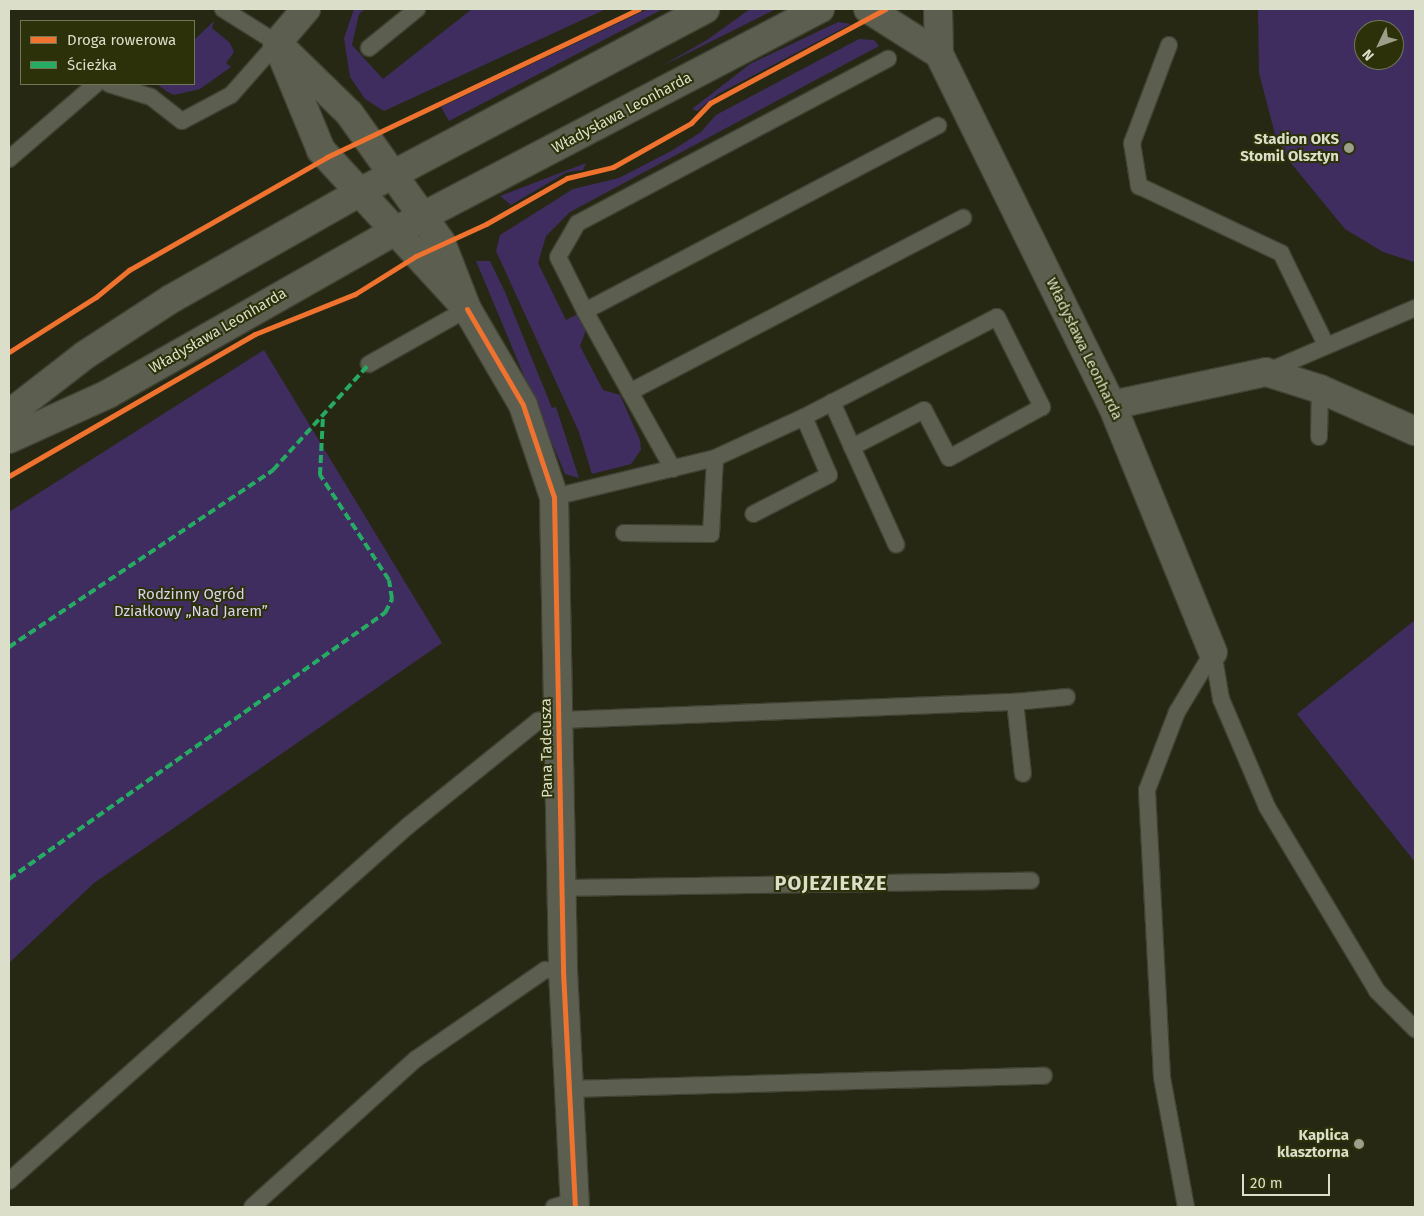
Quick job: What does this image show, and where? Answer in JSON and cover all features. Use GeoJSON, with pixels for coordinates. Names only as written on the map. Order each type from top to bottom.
{"type":"FeatureCollection","features":[{"type":"Feature","properties":{"kind":"street"},"geometry":{"type":"LineString","coordinates":[[277,43],[306,9]]}},
{"type":"Feature","properties":{"kind":"street"},"geometry":{"type":"LineString","coordinates":[[9,414],[85,355],[171,299],[358,193],[705,9]]}},
{"type":"Feature","properties":{"kind":"street","name":"Władysława Leonharda"},"geometry":{"type":"LineString","coordinates":[[9,439],[108,394],[393,232],[820,9]]}},
{"type":"Feature","properties":{"kind":"street"},"geometry":{"type":"LineString","coordinates":[[868,9],[939,54]]}},
{"type":"Feature","properties":{"kind":"street","name":"Władysława Leonharda"},"geometry":{"type":"LineString","coordinates":[[938,9],[939,54],[1112,406],[1213,652]]}},
{"type":"Feature","properties":{"kind":"street"},"geometry":{"type":"LineString","coordinates":[[277,43],[349,113],[423,216]]}},
{"type":"Feature","properties":{"kind":"street"},"geometry":{"type":"LineString","coordinates":[[277,43],[321,150],[358,193]]}},
{"type":"Feature","properties":{"kind":"street","name":"Pana Tadeusza"},"geometry":{"type":"LineString","coordinates":[[358,193],[467,309]]}},
{"type":"Feature","properties":{"kind":"street","name":"Pana Tadeusza"},"geometry":{"type":"LineString","coordinates":[[423,216],[448,256],[467,309],[523,405],[554,497],[563,971],[568,1089],[568,1205]]}},
{"type":"Feature","properties":{"kind":"street"},"geometry":{"type":"LineString","coordinates":[[1112,406],[1266,372],[1320,389],[1415,431]]}},
{"type":"Feature","properties":{"kind":"lane"},"geometry":{"type":"LineString","coordinates":[[112,85],[151,97],[182,121],[231,95],[277,43],[223,9]]}},
{"type":"Feature","properties":{"kind":"lane"},"geometry":{"type":"LineString","coordinates":[[369,48],[417,9]]}},
{"type":"Feature","properties":{"kind":"lane"},"geometry":{"type":"LineString","coordinates":[[1169,45],[1132,143],[1139,186],[1281,253],[1326,345]]}},
{"type":"Feature","properties":{"kind":"lane"},"geometry":{"type":"LineString","coordinates":[[673,469],[585,312],[558,257],[578,223],[888,59]]}},
{"type":"Feature","properties":{"kind":"lane"},"geometry":{"type":"LineString","coordinates":[[9,159],[95,85]]}},
{"type":"Feature","properties":{"kind":"lane"},"geometry":{"type":"LineString","coordinates":[[585,312],[938,126]]}},
{"type":"Feature","properties":{"kind":"lane"},"geometry":{"type":"LineString","coordinates":[[630,392],[963,218]]}},
{"type":"Feature","properties":{"kind":"lane"},"geometry":{"type":"LineString","coordinates":[[1266,372],[1415,308]]}},
{"type":"Feature","properties":{"kind":"lane"},"geometry":{"type":"LineString","coordinates":[[369,364],[467,309]]}},
{"type":"Feature","properties":{"kind":"lane"},"geometry":{"type":"LineString","coordinates":[[554,497],[715,458],[804,417],[997,317],[1042,407],[949,458],[924,410],[852,447]]}},
{"type":"Feature","properties":{"kind":"lane"},"geometry":{"type":"LineString","coordinates":[[1319,437],[1320,389]]}},
{"type":"Feature","properties":{"kind":"lane"},"geometry":{"type":"LineString","coordinates":[[832,402],[896,544]]}},
{"type":"Feature","properties":{"kind":"lane"},"geometry":{"type":"LineString","coordinates":[[753,514],[829,475],[804,417]]}},
{"type":"Feature","properties":{"kind":"lane"},"geometry":{"type":"LineString","coordinates":[[624,533],[711,534],[715,458]]}},
{"type":"Feature","properties":{"kind":"lane"},"geometry":{"type":"LineString","coordinates":[[1213,652],[1221,699],[1267,807],[1377,991],[1415,1029]]}},
{"type":"Feature","properties":{"kind":"lane"},"geometry":{"type":"LineString","coordinates":[[1186,1207],[1162,1078],[1147,790],[1177,712],[1213,652]]}},
{"type":"Feature","properties":{"kind":"lane"},"geometry":{"type":"LineString","coordinates":[[9,1181],[409,825],[538,721],[1015,702],[1067,697]]}},
{"type":"Feature","properties":{"kind":"lane"},"geometry":{"type":"LineString","coordinates":[[1015,702],[1023,774]]}},
{"type":"Feature","properties":{"kind":"lane"},"geometry":{"type":"LineString","coordinates":[[562,888],[1031,881]]}},
{"type":"Feature","properties":{"kind":"lane"},"geometry":{"type":"LineString","coordinates":[[252,1207],[416,1059],[545,970],[563,971]]}},
{"type":"Feature","properties":{"kind":"lane"},"geometry":{"type":"LineString","coordinates":[[568,1089],[1044,1076]]}},
{"type":"Feature","properties":{"kind":"green space"},"geometry":{"type":"Polygon","coordinates":[[[354,9],[365,9],[359,14],[352,45],[383,79],[472,9],[606,9],[384,111],[365,99],[350,77],[344,38],[354,9]]]}},
{"type":"Feature","properties":{"kind":"green space"},"geometry":{"type":"Polygon","coordinates":[[[648,9],[663,9],[449,121],[441,107],[648,9]]]}},
{"type":"Feature","properties":{"kind":"green space"},"geometry":{"type":"Polygon","coordinates":[[[750,9],[776,9],[660,67],[707,40],[750,9]]]}},
{"type":"Feature","properties":{"kind":"green space","name":"Stadion OKS Stomil Olsztyn"},"geometry":{"type":"Polygon","coordinates":[[[1258,9],[1415,9],[1414,262],[1383,252],[1345,229],[1290,162],[1275,134],[1259,73],[1258,9]]]}},
{"type":"Feature","properties":{"kind":"green space"},"geometry":{"type":"Polygon","coordinates":[[[214,21],[212,28],[230,43],[234,52],[226,63],[231,67],[200,89],[174,95],[158,85],[195,85],[195,39],[214,21]]]}},
{"type":"Feature","properties":{"kind":"green space"},"geometry":{"type":"Polygon","coordinates":[[[838,22],[851,24],[718,94],[697,111],[692,109],[750,64],[838,22]]]}},
{"type":"Feature","properties":{"kind":"green space"},"geometry":{"type":"Polygon","coordinates":[[[859,39],[874,40],[879,46],[570,212],[546,236],[538,263],[566,320],[578,314],[586,330],[580,346],[603,390],[620,395],[640,440],[641,450],[631,464],[592,474],[579,432],[496,251],[500,235],[573,189],[619,178],[673,150],[701,132],[716,115],[859,39]]]}},
{"type":"Feature","properties":{"kind":"green space"},"geometry":{"type":"Polygon","coordinates":[[[586,163],[583,170],[567,172],[511,205],[500,196],[586,163]]]}},
{"type":"Feature","properties":{"kind":"green space"},"geometry":{"type":"Polygon","coordinates":[[[476,261],[490,261],[505,292],[552,408],[556,407],[579,478],[565,474],[476,261]]]}},
{"type":"Feature","properties":{"kind":"green space","name":"Rodzinny Ogród Działkowy „Nad Jarem”"},"geometry":{"type":"Polygon","coordinates":[[[264,350],[442,643],[94,883],[9,963],[9,512],[264,350]]]}},
{"type":"Feature","properties":{"kind":"green space"},"geometry":{"type":"Polygon","coordinates":[[[1415,620],[1415,862],[1297,714],[1415,620]]]}},
{"type":"Feature","properties":{"kind":"marked path"},"geometry":{"type":"LineString","coordinates":[[9,647],[273,470],[369,364]]}},
{"type":"Feature","properties":{"kind":"marked path"},"geometry":{"type":"LineString","coordinates":[[9,879],[385,613],[392,599],[389,580],[320,475],[323,415]]}},
{"type":"Feature","properties":{"kind":"cycle path"},"geometry":{"type":"LineString","coordinates":[[9,352],[96,297],[129,270],[327,157],[639,9]]}},
{"type":"Feature","properties":{"kind":"cycle path"},"geometry":{"type":"LineString","coordinates":[[9,476],[255,334],[355,294],[416,256],[486,224],[567,178],[613,167],[691,123],[710,103],[885,9]]}},
{"type":"Feature","properties":{"kind":"cycle path"},"geometry":{"type":"LineString","coordinates":[[467,309],[523,405],[554,497],[563,971],[575,1207]]}},
{"type":"Feature","properties":{"kind":"place","name":"Stadion OKS Stomil Olsztyn"},"geometry":{"type":"Point","coordinates":[1349,148]}},
{"type":"Feature","properties":{"kind":"place","name":"Kaplica klasztorna"},"geometry":{"type":"Point","coordinates":[1359,1144]}},
{"type":"Feature","properties":{"kind":"district","name":"POJEZIERZE"},"geometry":{"type":"Point","coordinates":[831,883]}}]}
